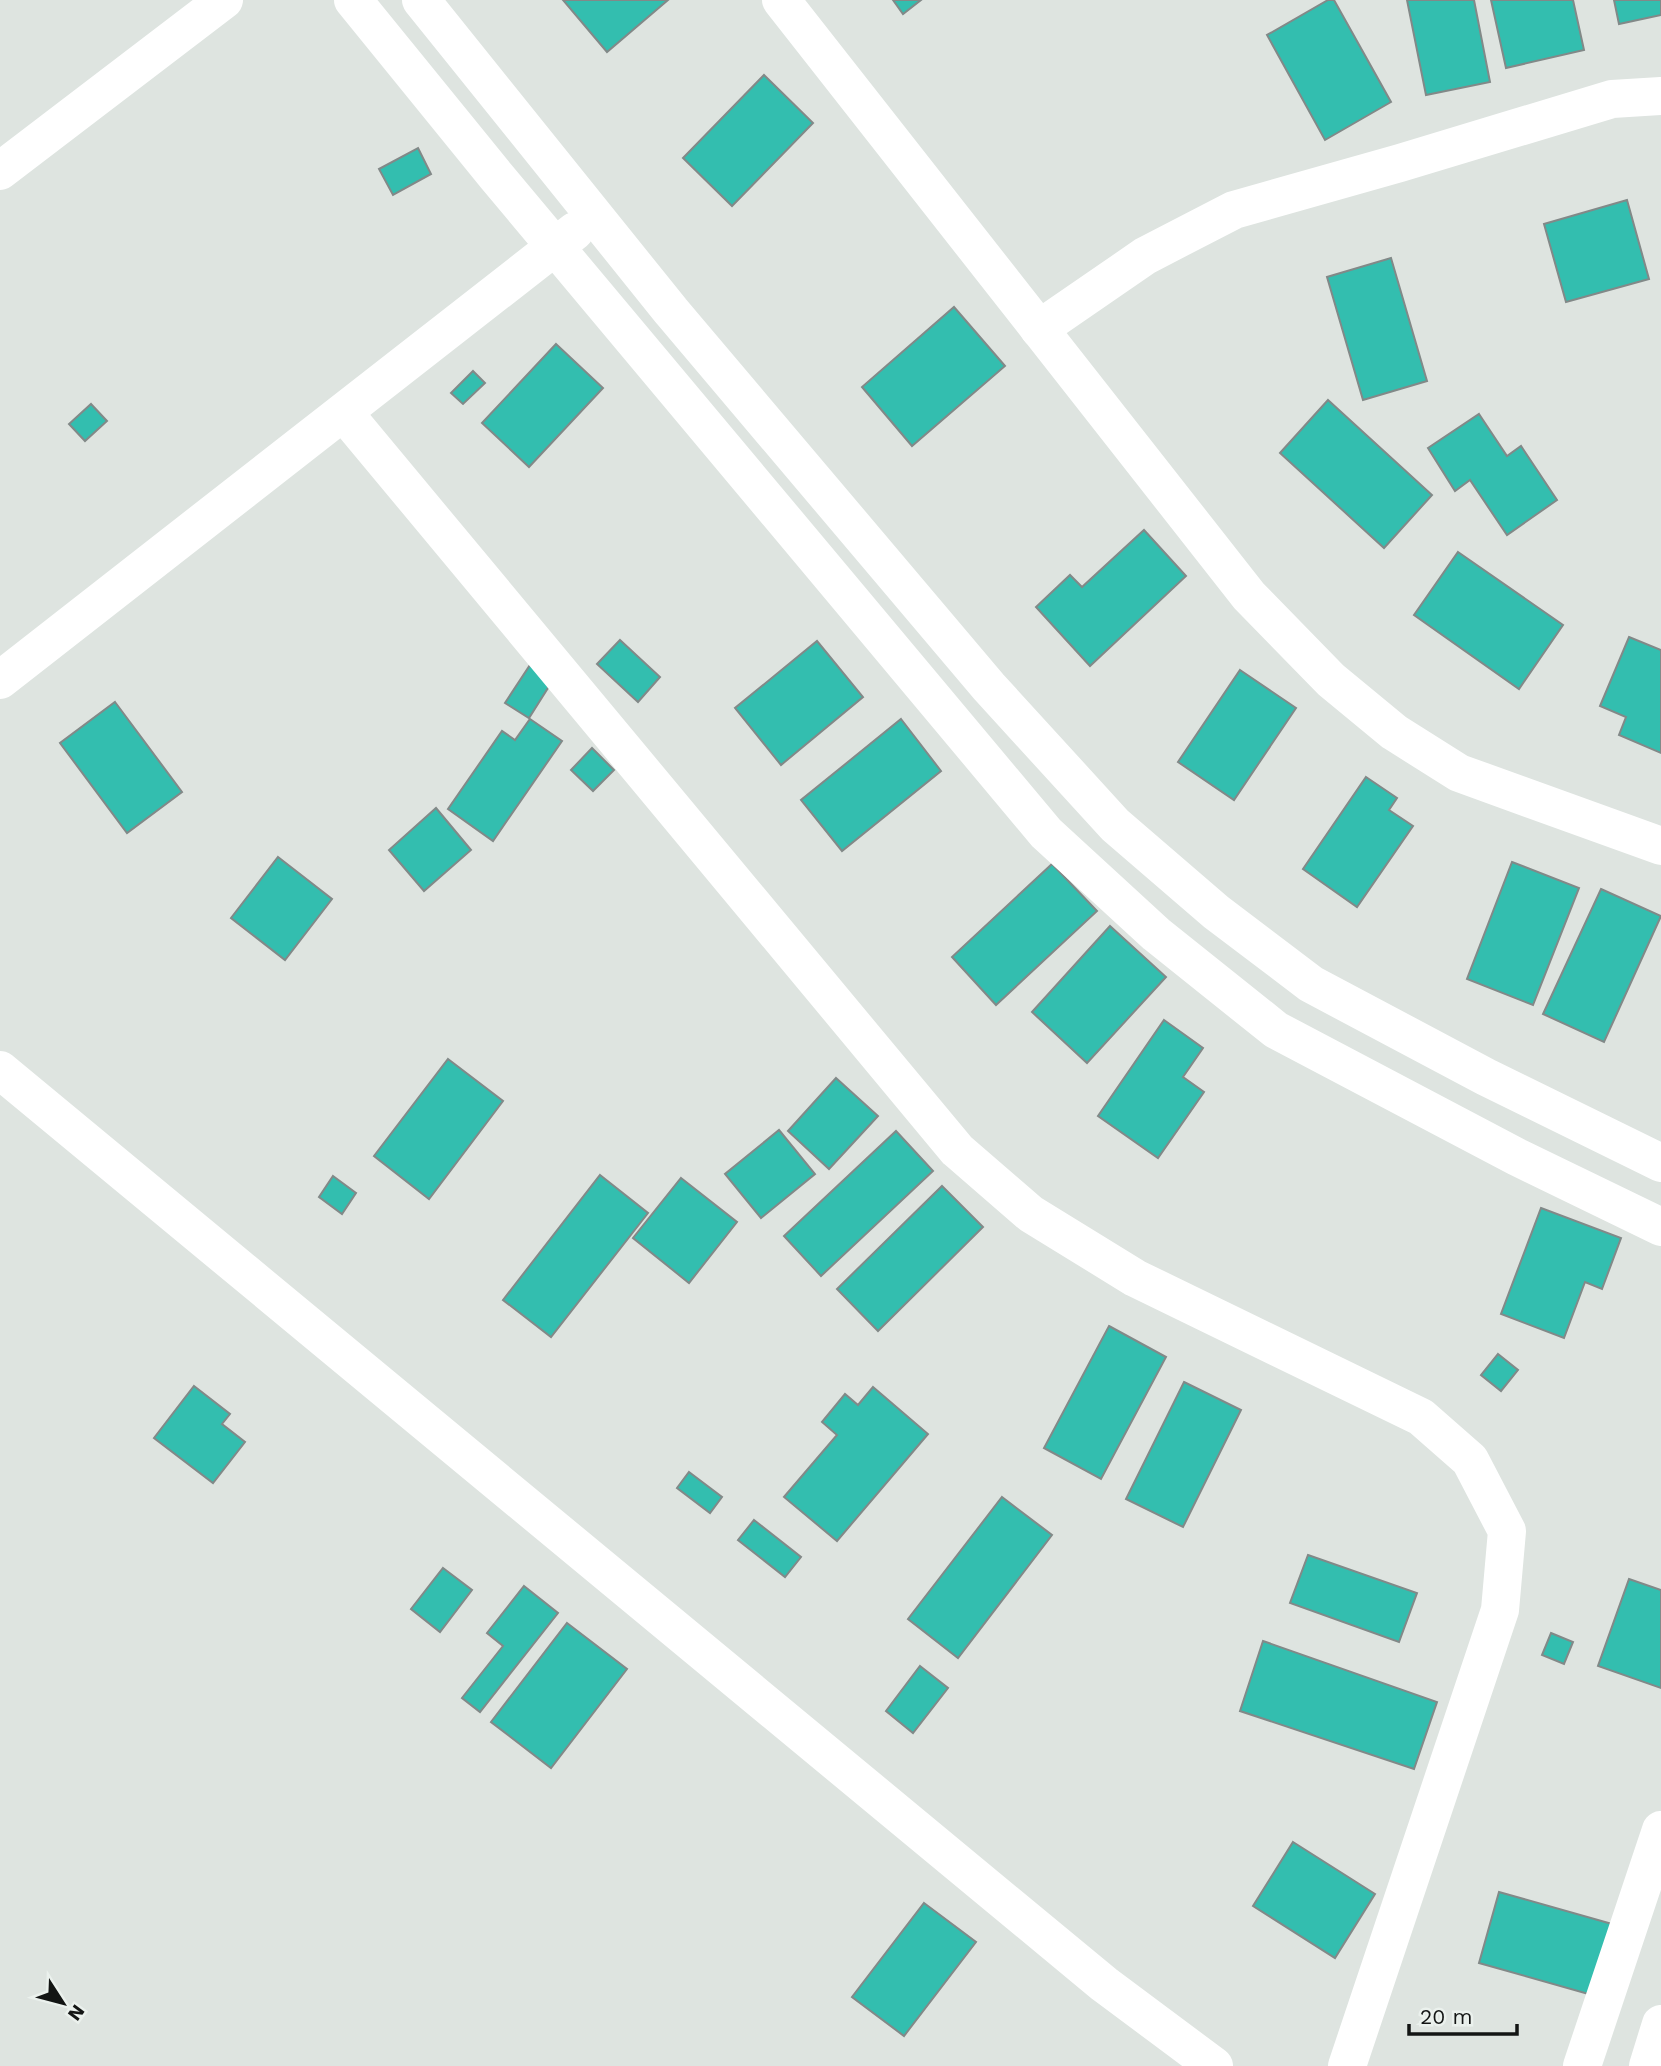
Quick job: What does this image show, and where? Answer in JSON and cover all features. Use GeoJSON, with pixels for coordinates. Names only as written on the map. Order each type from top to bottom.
{"type":"FeatureCollection","features":[{"type":"Feature","properties":{"kind":"street"},"geometry":{"type":"LineString","coordinates":[[0,171],[224,0]]}},
{"type":"Feature","properties":{"kind":"street"},"geometry":{"type":"LineString","coordinates":[[353,0],[556,248],[1046,833],[1156,934],[1276,1030],[1517,1157],[1661,1227]]}},
{"type":"Feature","properties":{"kind":"street"},"geometry":{"type":"LineString","coordinates":[[421,0],[671,311],[989,687],[1115,825],[1216,912],[1311,984],[1486,1077],[1661,1163]]}},
{"type":"Feature","properties":{"kind":"street"},"geometry":{"type":"LineString","coordinates":[[781,0],[1249,596],[1341,689],[1394,732],[1459,773],[1661,846]]}},
{"type":"Feature","properties":{"kind":"street"},"geometry":{"type":"LineString","coordinates":[[1039,329],[1145,256],[1234,210],[1612,99],[1661,96]]}},
{"type":"Feature","properties":{"kind":"street"},"geometry":{"type":"LineString","coordinates":[[0,680],[595,215]]}},
{"type":"Feature","properties":{"kind":"street"},"geometry":{"type":"LineString","coordinates":[[344,413],[957,1150],[1031,1214],[1135,1278],[1422,1417],[1470,1460],[1507,1531],[1500,1610],[1347,2066]]}},
{"type":"Feature","properties":{"kind":"street"},"geometry":{"type":"LineString","coordinates":[[0,1070],[1104,1984],[1214,2066]]}},
{"type":"Feature","properties":{"kind":"street"},"geometry":{"type":"LineString","coordinates":[[1582,2066],[1661,1830]]}},
{"type":"Feature","properties":{"kind":"street"},"geometry":{"type":"LineString","coordinates":[[1648,2066],[1661,2024]]}},
{"type":"Feature","properties":{"kind":"building"},"geometry":{"type":"Polygon","coordinates":[[[563,0],[668,0],[607,52],[563,0]]]}},
{"type":"Feature","properties":{"kind":"building"},"geometry":{"type":"Polygon","coordinates":[[[893,0],[921,0],[903,14],[893,0]]]}},
{"type":"Feature","properties":{"kind":"building"},"geometry":{"type":"Polygon","coordinates":[[[1328,0],[1334,0],[1391,102],[1325,140],[1267,35],[1328,0]]]}},
{"type":"Feature","properties":{"kind":"building"},"geometry":{"type":"Polygon","coordinates":[[[1407,0],[1474,0],[1490,82],[1426,95],[1407,0]]]}},
{"type":"Feature","properties":{"kind":"building"},"geometry":{"type":"Polygon","coordinates":[[[1491,0],[1573,0],[1584,50],[1506,68],[1491,0]]]}},
{"type":"Feature","properties":{"kind":"building"},"geometry":{"type":"Polygon","coordinates":[[[1614,0],[1661,0],[1661,15],[1619,24],[1614,0]]]}},
{"type":"Feature","properties":{"kind":"building"},"geometry":{"type":"Polygon","coordinates":[[[764,75],[813,123],[732,206],[683,158],[764,75]]]}},
{"type":"Feature","properties":{"kind":"building"},"geometry":{"type":"Polygon","coordinates":[[[418,148],[431,174],[393,195],[379,169],[418,148]]]}},
{"type":"Feature","properties":{"kind":"building"},"geometry":{"type":"Polygon","coordinates":[[[1627,200],[1649,279],[1566,302],[1544,224],[1627,200]]]}},
{"type":"Feature","properties":{"kind":"building"},"geometry":{"type":"Polygon","coordinates":[[[1391,258],[1427,381],[1363,400],[1327,277],[1391,258]]]}},
{"type":"Feature","properties":{"kind":"building"},"geometry":{"type":"Polygon","coordinates":[[[954,307],[1005,366],[912,446],[862,387],[954,307]]]}},
{"type":"Feature","properties":{"kind":"building"},"geometry":{"type":"Polygon","coordinates":[[[556,344],[603,388],[529,467],[482,423],[556,344]]]}},
{"type":"Feature","properties":{"kind":"building"},"geometry":{"type":"Polygon","coordinates":[[[473,371],[485,383],[463,404],[451,393],[473,371]]]}},
{"type":"Feature","properties":{"kind":"building"},"geometry":{"type":"Polygon","coordinates":[[[1328,400],[1432,495],[1384,548],[1280,453],[1328,400]]]}},
{"type":"Feature","properties":{"kind":"building"},"geometry":{"type":"Polygon","coordinates":[[[91,404],[107,421],[85,441],[69,424],[91,404]]]}},
{"type":"Feature","properties":{"kind":"building"},"geometry":{"type":"Polygon","coordinates":[[[1479,414],[1507,456],[1521,446],[1557,500],[1507,535],[1470,480],[1455,491],[1428,448],[1479,414]]]}},
{"type":"Feature","properties":{"kind":"building"},"geometry":{"type":"Polygon","coordinates":[[[1144,530],[1186,576],[1090,666],[1036,607],[1070,575],[1082,587],[1144,530]]]}},
{"type":"Feature","properties":{"kind":"building"},"geometry":{"type":"Polygon","coordinates":[[[1458,552],[1563,625],[1519,689],[1414,615],[1458,552]]]}},
{"type":"Feature","properties":{"kind":"building"},"geometry":{"type":"Polygon","coordinates":[[[1629,637],[1661,650],[1661,753],[1619,735],[1626,717],[1600,706],[1629,637]]]}},
{"type":"Feature","properties":{"kind":"building"},"geometry":{"type":"Polygon","coordinates":[[[620,640],[660,677],[638,702],[597,664],[620,640]]]}},
{"type":"Feature","properties":{"kind":"building"},"geometry":{"type":"Polygon","coordinates":[[[817,641],[863,697],[781,765],[735,708],[817,641]]]}},
{"type":"Feature","properties":{"kind":"building"},"geometry":{"type":"Polygon","coordinates":[[[530,665],[553,680],[529,718],[505,703],[530,665]]]}},
{"type":"Feature","properties":{"kind":"building"},"geometry":{"type":"Polygon","coordinates":[[[1240,670],[1296,708],[1234,800],[1178,762],[1240,670]]]}},
{"type":"Feature","properties":{"kind":"building"},"geometry":{"type":"Polygon","coordinates":[[[115,702],[182,792],[127,833],[60,743],[115,702]]]}},
{"type":"Feature","properties":{"kind":"building"},"geometry":{"type":"Polygon","coordinates":[[[530,719],[562,741],[493,841],[448,809],[502,731],[515,740],[530,719]]]}},
{"type":"Feature","properties":{"kind":"building"},"geometry":{"type":"Polygon","coordinates":[[[901,719],[941,771],[842,851],[801,800],[901,719]]]}},
{"type":"Feature","properties":{"kind":"building"},"geometry":{"type":"Polygon","coordinates":[[[592,748],[614,770],[593,791],[571,770],[592,748]]]}},
{"type":"Feature","properties":{"kind":"building"},"geometry":{"type":"Polygon","coordinates":[[[1366,777],[1397,798],[1389,810],[1413,826],[1357,907],[1303,869],[1366,777]]]}},
{"type":"Feature","properties":{"kind":"building"},"geometry":{"type":"Polygon","coordinates":[[[436,808],[471,850],[424,891],[389,850],[436,808]]]}},
{"type":"Feature","properties":{"kind":"building"},"geometry":{"type":"Polygon","coordinates":[[[278,857],[332,899],[285,960],[231,918],[278,857]]]}},
{"type":"Feature","properties":{"kind":"building"},"geometry":{"type":"Polygon","coordinates":[[[1512,862],[1579,888],[1533,1005],[1467,979],[1512,862]]]}},
{"type":"Feature","properties":{"kind":"building"},"geometry":{"type":"Polygon","coordinates":[[[1052,864],[1097,911],[996,1005],[952,957],[1052,864]]]}},
{"type":"Feature","properties":{"kind":"building"},"geometry":{"type":"Polygon","coordinates":[[[1601,889],[1661,916],[1604,1042],[1543,1014],[1601,889]]]}},
{"type":"Feature","properties":{"kind":"building"},"geometry":{"type":"Polygon","coordinates":[[[1110,926],[1166,977],[1087,1063],[1032,1012],[1110,926]]]}},
{"type":"Feature","properties":{"kind":"building"},"geometry":{"type":"Polygon","coordinates":[[[1164,1020],[1203,1048],[1183,1077],[1204,1092],[1158,1158],[1098,1116],[1164,1020]]]}},
{"type":"Feature","properties":{"kind":"building"},"geometry":{"type":"Polygon","coordinates":[[[448,1059],[503,1101],[429,1199],[374,1156],[448,1059]]]}},
{"type":"Feature","properties":{"kind":"building"},"geometry":{"type":"Polygon","coordinates":[[[836,1078],[878,1116],[829,1169],[788,1131],[836,1078]]]}},
{"type":"Feature","properties":{"kind":"building"},"geometry":{"type":"Polygon","coordinates":[[[779,1130],[815,1174],[761,1218],[725,1174],[779,1130]]]}},
{"type":"Feature","properties":{"kind":"building"},"geometry":{"type":"Polygon","coordinates":[[[896,1131],[933,1171],[821,1276],[784,1236],[896,1131]]]}},
{"type":"Feature","properties":{"kind":"building"},"geometry":{"type":"Polygon","coordinates":[[[600,1175],[648,1213],[551,1337],[503,1300],[600,1175]]]}},
{"type":"Feature","properties":{"kind":"building"},"geometry":{"type":"Polygon","coordinates":[[[333,1176],[356,1193],[342,1214],[319,1197],[333,1176]]]}},
{"type":"Feature","properties":{"kind":"building"},"geometry":{"type":"Polygon","coordinates":[[[681,1178],[737,1222],[689,1283],[633,1238],[681,1178]]]}},
{"type":"Feature","properties":{"kind":"building"},"geometry":{"type":"Polygon","coordinates":[[[942,1186],[983,1227],[878,1331],[837,1289],[942,1186]]]}},
{"type":"Feature","properties":{"kind":"building"},"geometry":{"type":"Polygon","coordinates":[[[1541,1208],[1621,1238],[1602,1289],[1585,1282],[1564,1338],[1501,1314],[1541,1208]]]}},
{"type":"Feature","properties":{"kind":"building"},"geometry":{"type":"Polygon","coordinates":[[[1109,1326],[1166,1357],[1101,1479],[1044,1448],[1109,1326]]]}},
{"type":"Feature","properties":{"kind":"building"},"geometry":{"type":"Polygon","coordinates":[[[1498,1354],[1518,1370],[1501,1391],[1481,1375],[1498,1354]]]}},
{"type":"Feature","properties":{"kind":"building"},"geometry":{"type":"Polygon","coordinates":[[[1184,1382],[1241,1410],[1183,1527],[1126,1499],[1184,1382]]]}},
{"type":"Feature","properties":{"kind":"building"},"geometry":{"type":"Polygon","coordinates":[[[194,1386],[230,1414],[222,1424],[245,1442],[213,1483],[154,1438],[194,1386]]]}},
{"type":"Feature","properties":{"kind":"building"},"geometry":{"type":"Polygon","coordinates":[[[873,1387],[928,1434],[837,1541],[784,1497],[837,1435],[822,1422],[845,1394],[858,1405],[873,1387]]]}},
{"type":"Feature","properties":{"kind":"building"},"geometry":{"type":"Polygon","coordinates":[[[689,1472],[722,1497],[710,1513],[677,1488],[689,1472]]]}},
{"type":"Feature","properties":{"kind":"building"},"geometry":{"type":"Polygon","coordinates":[[[1002,1497],[1052,1535],[958,1658],[908,1619],[1002,1497]]]}},
{"type":"Feature","properties":{"kind":"building"},"geometry":{"type":"Polygon","coordinates":[[[754,1520],[801,1557],[785,1577],[738,1540],[754,1520]]]}},
{"type":"Feature","properties":{"kind":"building"},"geometry":{"type":"Polygon","coordinates":[[[1308,1555],[1417,1593],[1399,1642],[1290,1603],[1308,1555]]]}},
{"type":"Feature","properties":{"kind":"building"},"geometry":{"type":"Polygon","coordinates":[[[443,1568],[472,1590],[440,1632],[411,1609],[443,1568]]]}},
{"type":"Feature","properties":{"kind":"building"},"geometry":{"type":"Polygon","coordinates":[[[1629,1579],[1661,1590],[1661,1688],[1598,1666],[1629,1579]]]}},
{"type":"Feature","properties":{"kind":"building"},"geometry":{"type":"Polygon","coordinates":[[[524,1586],[558,1613],[480,1712],[462,1698],[503,1646],[487,1633],[524,1586]]]}},
{"type":"Feature","properties":{"kind":"building"},"geometry":{"type":"Polygon","coordinates":[[[567,1623],[627,1669],[551,1768],[491,1722],[567,1623]]]}},
{"type":"Feature","properties":{"kind":"building"},"geometry":{"type":"Polygon","coordinates":[[[1551,1633],[1573,1642],[1564,1664],[1542,1655],[1551,1633]]]}},
{"type":"Feature","properties":{"kind":"building"},"geometry":{"type":"Polygon","coordinates":[[[1263,1641],[1437,1702],[1414,1769],[1240,1711],[1263,1641]]]}},
{"type":"Feature","properties":{"kind":"building"},"geometry":{"type":"Polygon","coordinates":[[[920,1666],[948,1688],[913,1733],[886,1711],[920,1666]]]}},
{"type":"Feature","properties":{"kind":"building"},"geometry":{"type":"Polygon","coordinates":[[[1293,1842],[1375,1894],[1335,1958],[1253,1906],[1293,1842]]]}},
{"type":"Feature","properties":{"kind":"building"},"geometry":{"type":"Polygon","coordinates":[[[1499,1892],[1612,1924],[1592,1995],[1479,1963],[1499,1892]]]}},
{"type":"Feature","properties":{"kind":"building"},"geometry":{"type":"Polygon","coordinates":[[[924,1903],[976,1942],[904,2036],[852,1997],[924,1903]]]}}]}
